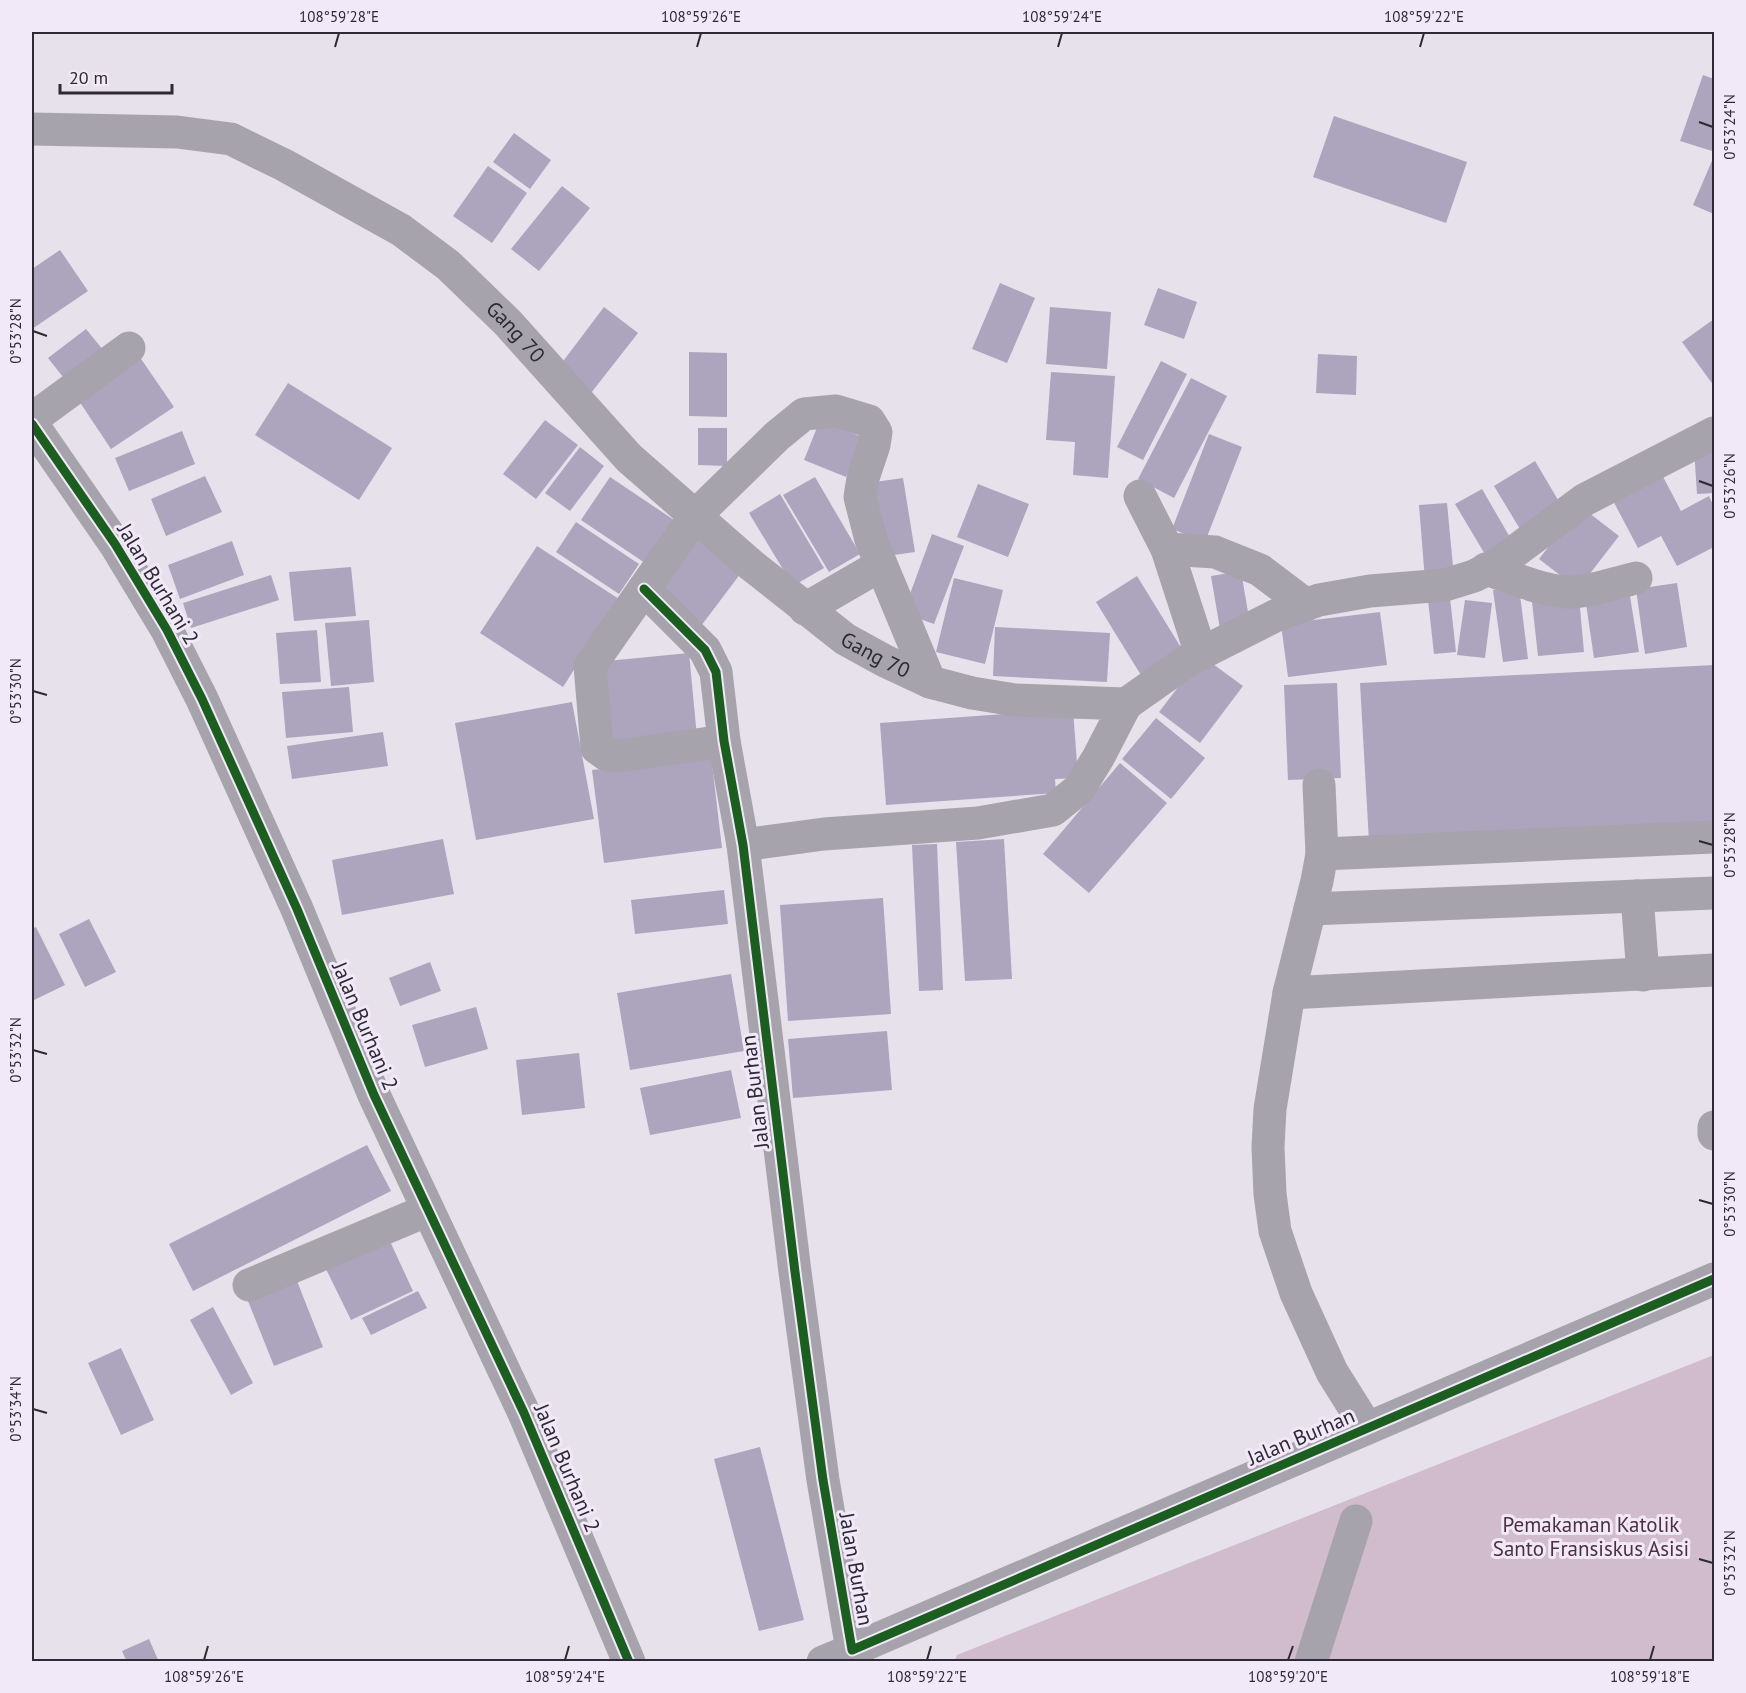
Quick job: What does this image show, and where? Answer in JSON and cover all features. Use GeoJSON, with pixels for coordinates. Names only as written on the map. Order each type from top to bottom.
{"type":"FeatureCollection","features":[{"type":"Feature","properties":{"kind":"street","name":"Gang 70"},"geometry":{"type":"LineString","coordinates":[[32,129],[177,132],[231,139],[284,165],[401,230],[448,265],[508,323],[629,458],[805,609],[845,639],[885,662],[930,682],[972,693],[1015,700],[1126,704]]}},
{"type":"Feature","properties":{"kind":"street"},"geometry":{"type":"LineString","coordinates":[[32,419],[129,348]]}},
{"type":"Feature","properties":{"kind":"street"},"geometry":{"type":"LineString","coordinates":[[724,741],[618,756],[607,755],[597,748],[590,666],[695,516],[777,436],[804,414],[836,411],[869,421],[876,432],[860,497],[871,540],[930,682]]}},
{"type":"Feature","properties":{"kind":"street","name":"Jalan Burhani 2"},"geometry":{"type":"LineString","coordinates":[[32,424],[115,544],[167,630],[202,699],[297,909],[374,1095],[524,1413],[629,1662]]}},
{"type":"Feature","properties":{"kind":"street"},"geometry":{"type":"LineString","coordinates":[[743,845],[824,834],[978,822],[1053,810],[1078,789],[1098,759],[1126,704],[1190,658],[1277,615],[1319,600],[1370,591],[1446,585],[1474,576],[1506,558],[1584,500],[1714,433]]}},
{"type":"Feature","properties":{"kind":"street"},"geometry":{"type":"LineString","coordinates":[[1140,496],[1167,549],[1201,654]]}},
{"type":"Feature","properties":{"kind":"street"},"geometry":{"type":"LineString","coordinates":[[1167,549],[1215,552],[1260,570],[1306,605]]}},
{"type":"Feature","properties":{"kind":"street"},"geometry":{"type":"LineString","coordinates":[[805,609],[882,566]]}},
{"type":"Feature","properties":{"kind":"street"},"geometry":{"type":"LineString","coordinates":[[1486,569],[1538,586],[1569,592],[1586,591],[1636,578]]}},
{"type":"Feature","properties":{"kind":"street","name":"Jalan Burhan"},"geometry":{"type":"LineString","coordinates":[[644,589],[705,650],[716,672],[724,741],[743,845],[790,1237],[821,1469],[837,1656],[1714,1279]]}},
{"type":"Feature","properties":{"kind":"street"},"geometry":{"type":"LineString","coordinates":[[1319,785],[1322,854],[1289,993],[1270,1109],[1270,1194],[1275,1231],[1296,1293],[1332,1372],[1367,1428]]}},
{"type":"Feature","properties":{"kind":"street"},"geometry":{"type":"LineString","coordinates":[[1322,854],[1714,837]]}},
{"type":"Feature","properties":{"kind":"street"},"geometry":{"type":"LineString","coordinates":[[1310,909],[1714,893]]}},
{"type":"Feature","properties":{"kind":"street"},"geometry":{"type":"LineString","coordinates":[[1637,896],[1643,975]]}},
{"type":"Feature","properties":{"kind":"street"},"geometry":{"type":"LineString","coordinates":[[1289,993],[1714,970]]}},
{"type":"Feature","properties":{"kind":"street"},"geometry":{"type":"LineString","coordinates":[[1714,1127],[1714,1134]]}},
{"type":"Feature","properties":{"kind":"street"},"geometry":{"type":"LineString","coordinates":[[249,1285],[428,1210]]}},
{"type":"Feature","properties":{"kind":"street"},"geometry":{"type":"LineString","coordinates":[[1311,1662],[1356,1521]]}},
{"type":"Feature","properties":{"kind":"green space","name":"Pemakaman Katolik Santo Fransiskus Asisi"},"geometry":{"type":"Polygon","coordinates":[[[1714,1355],[1714,1661],[954,1662],[957,1655],[1714,1355]]]}},
{"type":"Feature","properties":{"kind":"building"},"geometry":{"type":"Polygon","coordinates":[[[1703,75],[1714,79],[1714,145],[1712,151],[1680,141],[1703,75]]]}},
{"type":"Feature","properties":{"kind":"building"},"geometry":{"type":"Polygon","coordinates":[[[1334,116],[1467,162],[1446,223],[1313,177],[1334,116]]]}},
{"type":"Feature","properties":{"kind":"building"},"geometry":{"type":"Polygon","coordinates":[[[514,133],[551,160],[530,189],[493,162],[514,133]]]}},
{"type":"Feature","properties":{"kind":"building"},"geometry":{"type":"Polygon","coordinates":[[[1714,156],[1714,214],[1693,205],[1714,156]]]}},
{"type":"Feature","properties":{"kind":"building"},"geometry":{"type":"Polygon","coordinates":[[[488,166],[527,193],[492,243],[453,216],[488,166]]]}},
{"type":"Feature","properties":{"kind":"building"},"geometry":{"type":"Polygon","coordinates":[[[562,186],[590,208],[539,271],[511,249],[562,186]]]}},
{"type":"Feature","properties":{"kind":"building"},"geometry":{"type":"Polygon","coordinates":[[[60,250],[88,291],[32,329],[32,269],[60,250]]]}},
{"type":"Feature","properties":{"kind":"building"},"geometry":{"type":"Polygon","coordinates":[[[1000,283],[1035,298],[1007,363],[972,349],[1000,283]]]}},
{"type":"Feature","properties":{"kind":"building"},"geometry":{"type":"Polygon","coordinates":[[[1158,288],[1197,302],[1184,339],[1144,325],[1158,288]]]}},
{"type":"Feature","properties":{"kind":"building"},"geometry":{"type":"Polygon","coordinates":[[[604,307],[638,333],[591,393],[558,368],[604,307]]]}},
{"type":"Feature","properties":{"kind":"building"},"geometry":{"type":"Polygon","coordinates":[[[1050,307],[1111,312],[1107,369],[1046,364],[1050,307]]]}},
{"type":"Feature","properties":{"kind":"building"},"geometry":{"type":"Polygon","coordinates":[[[1714,319],[1714,386],[1682,342],[1714,319]]]}},
{"type":"Feature","properties":{"kind":"building"},"geometry":{"type":"Polygon","coordinates":[[[86,329],[108,356],[70,386],[48,358],[86,329]]]}},
{"type":"Feature","properties":{"kind":"building"},"geometry":{"type":"Polygon","coordinates":[[[689,352],[727,353],[727,417],[689,416],[689,352]]]}},
{"type":"Feature","properties":{"kind":"building"},"geometry":{"type":"Polygon","coordinates":[[[137,353],[174,407],[111,449],[75,395],[137,353]]]}},
{"type":"Feature","properties":{"kind":"building"},"geometry":{"type":"Polygon","coordinates":[[[1318,354],[1357,356],[1356,395],[1316,393],[1318,354]]]}},
{"type":"Feature","properties":{"kind":"building"},"geometry":{"type":"Polygon","coordinates":[[[1161,361],[1187,374],[1143,460],[1117,447],[1161,361]]]}},
{"type":"Feature","properties":{"kind":"building"},"geometry":{"type":"Polygon","coordinates":[[[1051,372],[1115,376],[1108,478],[1073,475],[1075,442],[1046,440],[1051,372]]]}},
{"type":"Feature","properties":{"kind":"building"},"geometry":{"type":"Polygon","coordinates":[[[1191,378],[1227,396],[1174,498],[1138,479],[1191,378]]]}},
{"type":"Feature","properties":{"kind":"building"},"geometry":{"type":"Polygon","coordinates":[[[288,383],[392,448],[359,500],[255,435],[288,383]]]}},
{"type":"Feature","properties":{"kind":"building"},"geometry":{"type":"Polygon","coordinates":[[[545,420],[578,445],[536,499],[503,474],[545,420]]]}},
{"type":"Feature","properties":{"kind":"building"},"geometry":{"type":"Polygon","coordinates":[[[820,420],[862,437],[846,477],[804,460],[820,420]]]}},
{"type":"Feature","properties":{"kind":"building"},"geometry":{"type":"Polygon","coordinates":[[[698,428],[727,428],[727,466],[698,465],[698,428]]]}},
{"type":"Feature","properties":{"kind":"building"},"geometry":{"type":"Polygon","coordinates":[[[182,431],[195,464],[129,491],[115,458],[182,431]]]}},
{"type":"Feature","properties":{"kind":"building"},"geometry":{"type":"Polygon","coordinates":[[[1209,434],[1242,447],[1205,542],[1172,529],[1209,434]]]}},
{"type":"Feature","properties":{"kind":"building"},"geometry":{"type":"Polygon","coordinates":[[[580,447],[604,466],[570,511],[545,493],[580,447]]]}},
{"type":"Feature","properties":{"kind":"building"},"geometry":{"type":"Polygon","coordinates":[[[1714,448],[1714,493],[1697,494],[1694,449],[1714,448]]]}},
{"type":"Feature","properties":{"kind":"building"},"geometry":{"type":"Polygon","coordinates":[[[1535,461],[1561,505],[1520,529],[1494,486],[1535,461]]]}},
{"type":"Feature","properties":{"kind":"building"},"geometry":{"type":"Polygon","coordinates":[[[1659,469],[1681,511],[1709,496],[1714,507],[1714,547],[1677,566],[1661,536],[1638,548],[1610,495],[1659,469]]]}},
{"type":"Feature","properties":{"kind":"building"},"geometry":{"type":"Polygon","coordinates":[[[205,476],[222,512],[166,536],[151,499],[205,476]]]}},
{"type":"Feature","properties":{"kind":"building"},"geometry":{"type":"Polygon","coordinates":[[[610,477],[677,522],[648,565],[581,520],[610,477]]]}},
{"type":"Feature","properties":{"kind":"building"},"geometry":{"type":"Polygon","coordinates":[[[815,477],[860,554],[829,572],[783,495],[815,477]]]}},
{"type":"Feature","properties":{"kind":"building"},"geometry":{"type":"Polygon","coordinates":[[[903,478],[915,552],[880,557],[868,483],[903,478]]]}},
{"type":"Feature","properties":{"kind":"building"},"geometry":{"type":"Polygon","coordinates":[[[978,484],[1029,504],[1008,557],[957,537],[978,484]]]}},
{"type":"Feature","properties":{"kind":"building"},"geometry":{"type":"Polygon","coordinates":[[[1482,489],[1515,546],[1489,561],[1455,504],[1482,489]]]}},
{"type":"Feature","properties":{"kind":"building"},"geometry":{"type":"Polygon","coordinates":[[[780,494],[824,568],[793,586],[749,513],[780,494]]]}},
{"type":"Feature","properties":{"kind":"building"},"geometry":{"type":"Polygon","coordinates":[[[1447,503],[1454,577],[1425,580],[1419,505],[1447,503]]]}},
{"type":"Feature","properties":{"kind":"building"},"geometry":{"type":"Polygon","coordinates":[[[1580,506],[1619,536],[1578,589],[1539,559],[1580,506]]]}},
{"type":"Feature","properties":{"kind":"building"},"geometry":{"type":"Polygon","coordinates":[[[576,522],[639,564],[619,594],[556,552],[576,522]]]}},
{"type":"Feature","properties":{"kind":"building"},"geometry":{"type":"Polygon","coordinates":[[[932,534],[964,546],[934,624],[903,613],[932,534]]]}},
{"type":"Feature","properties":{"kind":"building"},"geometry":{"type":"Polygon","coordinates":[[[698,535],[744,569],[698,630],[652,596],[698,535]]]}},
{"type":"Feature","properties":{"kind":"building"},"geometry":{"type":"Polygon","coordinates":[[[232,541],[244,575],[180,599],[168,565],[232,541]]]}},
{"type":"Feature","properties":{"kind":"building"},"geometry":{"type":"Polygon","coordinates":[[[537,546],[619,599],[563,687],[480,633],[537,546]]]}},
{"type":"Feature","properties":{"kind":"building"},"geometry":{"type":"Polygon","coordinates":[[[351,567],[356,616],[294,621],[289,572],[351,567]]]}},
{"type":"Feature","properties":{"kind":"building"},"geometry":{"type":"Polygon","coordinates":[[[1241,571],[1250,624],[1220,629],[1211,576],[1241,571]]]}},
{"type":"Feature","properties":{"kind":"building"},"geometry":{"type":"Polygon","coordinates":[[[271,575],[279,600],[191,628],[183,603],[271,575]]]}},
{"type":"Feature","properties":{"kind":"building"},"geometry":{"type":"Polygon","coordinates":[[[1137,576],[1185,654],[1144,680],[1096,602],[1137,576]]]}},
{"type":"Feature","properties":{"kind":"building"},"geometry":{"type":"Polygon","coordinates":[[[954,578],[1003,590],[985,664],[936,652],[954,578]]]}},
{"type":"Feature","properties":{"kind":"building"},"geometry":{"type":"Polygon","coordinates":[[[1677,583],[1687,647],[1645,654],[1636,589],[1677,583]]]}},
{"type":"Feature","properties":{"kind":"building"},"geometry":{"type":"Polygon","coordinates":[[[1519,587],[1528,659],[1503,662],[1493,590],[1519,587]]]}},
{"type":"Feature","properties":{"kind":"building"},"geometry":{"type":"Polygon","coordinates":[[[1629,590],[1639,652],[1594,658],[1585,597],[1629,590]]]}},
{"type":"Feature","properties":{"kind":"building"},"geometry":{"type":"Polygon","coordinates":[[[1579,597],[1584,652],[1538,656],[1532,602],[1579,597]]]}},
{"type":"Feature","properties":{"kind":"building"},"geometry":{"type":"Polygon","coordinates":[[[1450,598],[1456,652],[1434,654],[1428,600],[1450,598]]]}},
{"type":"Feature","properties":{"kind":"building"},"geometry":{"type":"Polygon","coordinates":[[[1465,600],[1492,603],[1485,658],[1457,655],[1465,600]]]}},
{"type":"Feature","properties":{"kind":"building"},"geometry":{"type":"Polygon","coordinates":[[[1380,612],[1387,665],[1288,677],[1281,624],[1380,612]]]}},
{"type":"Feature","properties":{"kind":"building"},"geometry":{"type":"Polygon","coordinates":[[[369,620],[374,682],[331,686],[325,623],[369,620]]]}},
{"type":"Feature","properties":{"kind":"building"},"geometry":{"type":"Polygon","coordinates":[[[995,627],[1110,633],[1107,682],[993,676],[995,627]]]}},
{"type":"Feature","properties":{"kind":"building"},"geometry":{"type":"Polygon","coordinates":[[[317,630],[321,682],[280,684],[276,633],[317,630]]]}},
{"type":"Feature","properties":{"kind":"building"},"geometry":{"type":"Polygon","coordinates":[[[689,653],[697,737],[605,746],[597,662],[689,653]]]}},
{"type":"Feature","properties":{"kind":"building"},"geometry":{"type":"Polygon","coordinates":[[[1202,656],[1243,686],[1200,743],[1159,712],[1202,656]]]}},
{"type":"Feature","properties":{"kind":"building"},"geometry":{"type":"Polygon","coordinates":[[[1714,665],[1714,825],[1369,842],[1360,683],[1714,665]]]}},
{"type":"Feature","properties":{"kind":"building"},"geometry":{"type":"Polygon","coordinates":[[[1337,683],[1341,778],[1288,780],[1284,685],[1337,683]]]}},
{"type":"Feature","properties":{"kind":"building"},"geometry":{"type":"Polygon","coordinates":[[[349,687],[353,732],[286,738],[282,692],[349,687]]]}},
{"type":"Feature","properties":{"kind":"building"},"geometry":{"type":"Polygon","coordinates":[[[572,702],[594,819],[476,840],[455,723],[572,702]]]}},
{"type":"Feature","properties":{"kind":"building"},"geometry":{"type":"Polygon","coordinates":[[[1073,709],[1078,778],[1055,779],[1056,793],[886,805],[880,723],[1073,709]]]}},
{"type":"Feature","properties":{"kind":"building"},"geometry":{"type":"Polygon","coordinates":[[[1156,718],[1205,758],[1171,799],[1122,759],[1156,718]]]}},
{"type":"Feature","properties":{"kind":"building"},"geometry":{"type":"Polygon","coordinates":[[[383,732],[388,766],[292,779],[287,746],[383,732]]]}},
{"type":"Feature","properties":{"kind":"building"},"geometry":{"type":"Polygon","coordinates":[[[711,756],[722,848],[604,863],[592,770],[711,756]]]}},
{"type":"Feature","properties":{"kind":"building"},"geometry":{"type":"Polygon","coordinates":[[[1120,763],[1167,803],[1089,893],[1043,854],[1120,763]]]}},
{"type":"Feature","properties":{"kind":"building"},"geometry":{"type":"Polygon","coordinates":[[[443,839],[454,894],[342,915],[332,860],[443,839]]]}},
{"type":"Feature","properties":{"kind":"building"},"geometry":{"type":"Polygon","coordinates":[[[1004,839],[1012,979],[965,981],[956,842],[1004,839]]]}},
{"type":"Feature","properties":{"kind":"building"},"geometry":{"type":"Polygon","coordinates":[[[937,844],[943,990],[919,991],[912,845],[937,844]]]}},
{"type":"Feature","properties":{"kind":"building"},"geometry":{"type":"Polygon","coordinates":[[[724,890],[728,924],[635,934],[631,900],[724,890]]]}},
{"type":"Feature","properties":{"kind":"building"},"geometry":{"type":"Polygon","coordinates":[[[883,898],[891,1014],[788,1021],[780,905],[883,898]]]}},
{"type":"Feature","properties":{"kind":"building"},"geometry":{"type":"Polygon","coordinates":[[[89,919],[116,972],[85,987],[59,934],[89,919]]]}},
{"type":"Feature","properties":{"kind":"building"},"geometry":{"type":"Polygon","coordinates":[[[36,927],[65,985],[32,1001],[32,929],[36,927]]]}},
{"type":"Feature","properties":{"kind":"building"},"geometry":{"type":"Polygon","coordinates":[[[430,962],[441,991],[400,1006],[389,978],[430,962]]]}},
{"type":"Feature","properties":{"kind":"building"},"geometry":{"type":"Polygon","coordinates":[[[731,974],[744,1051],[630,1070],[617,993],[731,974]]]}},
{"type":"Feature","properties":{"kind":"building"},"geometry":{"type":"Polygon","coordinates":[[[476,1007],[488,1049],[425,1067],[412,1025],[476,1007]]]}},
{"type":"Feature","properties":{"kind":"building"},"geometry":{"type":"Polygon","coordinates":[[[887,1031],[892,1090],[793,1098],[788,1039],[887,1031]]]}},
{"type":"Feature","properties":{"kind":"building"},"geometry":{"type":"Polygon","coordinates":[[[579,1053],[585,1108],[522,1115],[516,1060],[579,1053]]]}},
{"type":"Feature","properties":{"kind":"building"},"geometry":{"type":"Polygon","coordinates":[[[731,1070],[741,1118],[650,1135],[640,1088],[731,1070]]]}},
{"type":"Feature","properties":{"kind":"building"},"geometry":{"type":"Polygon","coordinates":[[[367,1145],[391,1191],[193,1291],[169,1244],[367,1145]]]}},
{"type":"Feature","properties":{"kind":"building"},"geometry":{"type":"Polygon","coordinates":[[[388,1237],[413,1291],[351,1320],[325,1267],[388,1237]]]}},
{"type":"Feature","properties":{"kind":"building"},"geometry":{"type":"Polygon","coordinates":[[[295,1276],[323,1347],[274,1366],[246,1296],[295,1276]]]}},
{"type":"Feature","properties":{"kind":"building"},"geometry":{"type":"Polygon","coordinates":[[[418,1291],[427,1308],[371,1335],[362,1318],[418,1291]]]}},
{"type":"Feature","properties":{"kind":"building"},"geometry":{"type":"Polygon","coordinates":[[[213,1307],[253,1383],[231,1395],[190,1320],[213,1307]]]}},
{"type":"Feature","properties":{"kind":"building"},"geometry":{"type":"Polygon","coordinates":[[[121,1348],[154,1420],[121,1435],[88,1363],[121,1348]]]}},
{"type":"Feature","properties":{"kind":"building"},"geometry":{"type":"Polygon","coordinates":[[[760,1447],[804,1620],[759,1631],[714,1459],[760,1447]]]}},
{"type":"Feature","properties":{"kind":"building"},"geometry":{"type":"Polygon","coordinates":[[[149,1639],[159,1662],[127,1662],[122,1651],[149,1639]]]}},
{"type":"Feature","properties":{"kind":"cycle path"},"geometry":{"type":"LineString","coordinates":[[32,424],[115,544],[167,630],[202,699],[297,909],[374,1095],[524,1413],[629,1662]]}},
{"type":"Feature","properties":{"kind":"cycle path"},"geometry":{"type":"LineString","coordinates":[[644,589],[705,650],[716,672],[724,741],[743,845],[823,1480],[852,1650],[1714,1279]]}}]}
